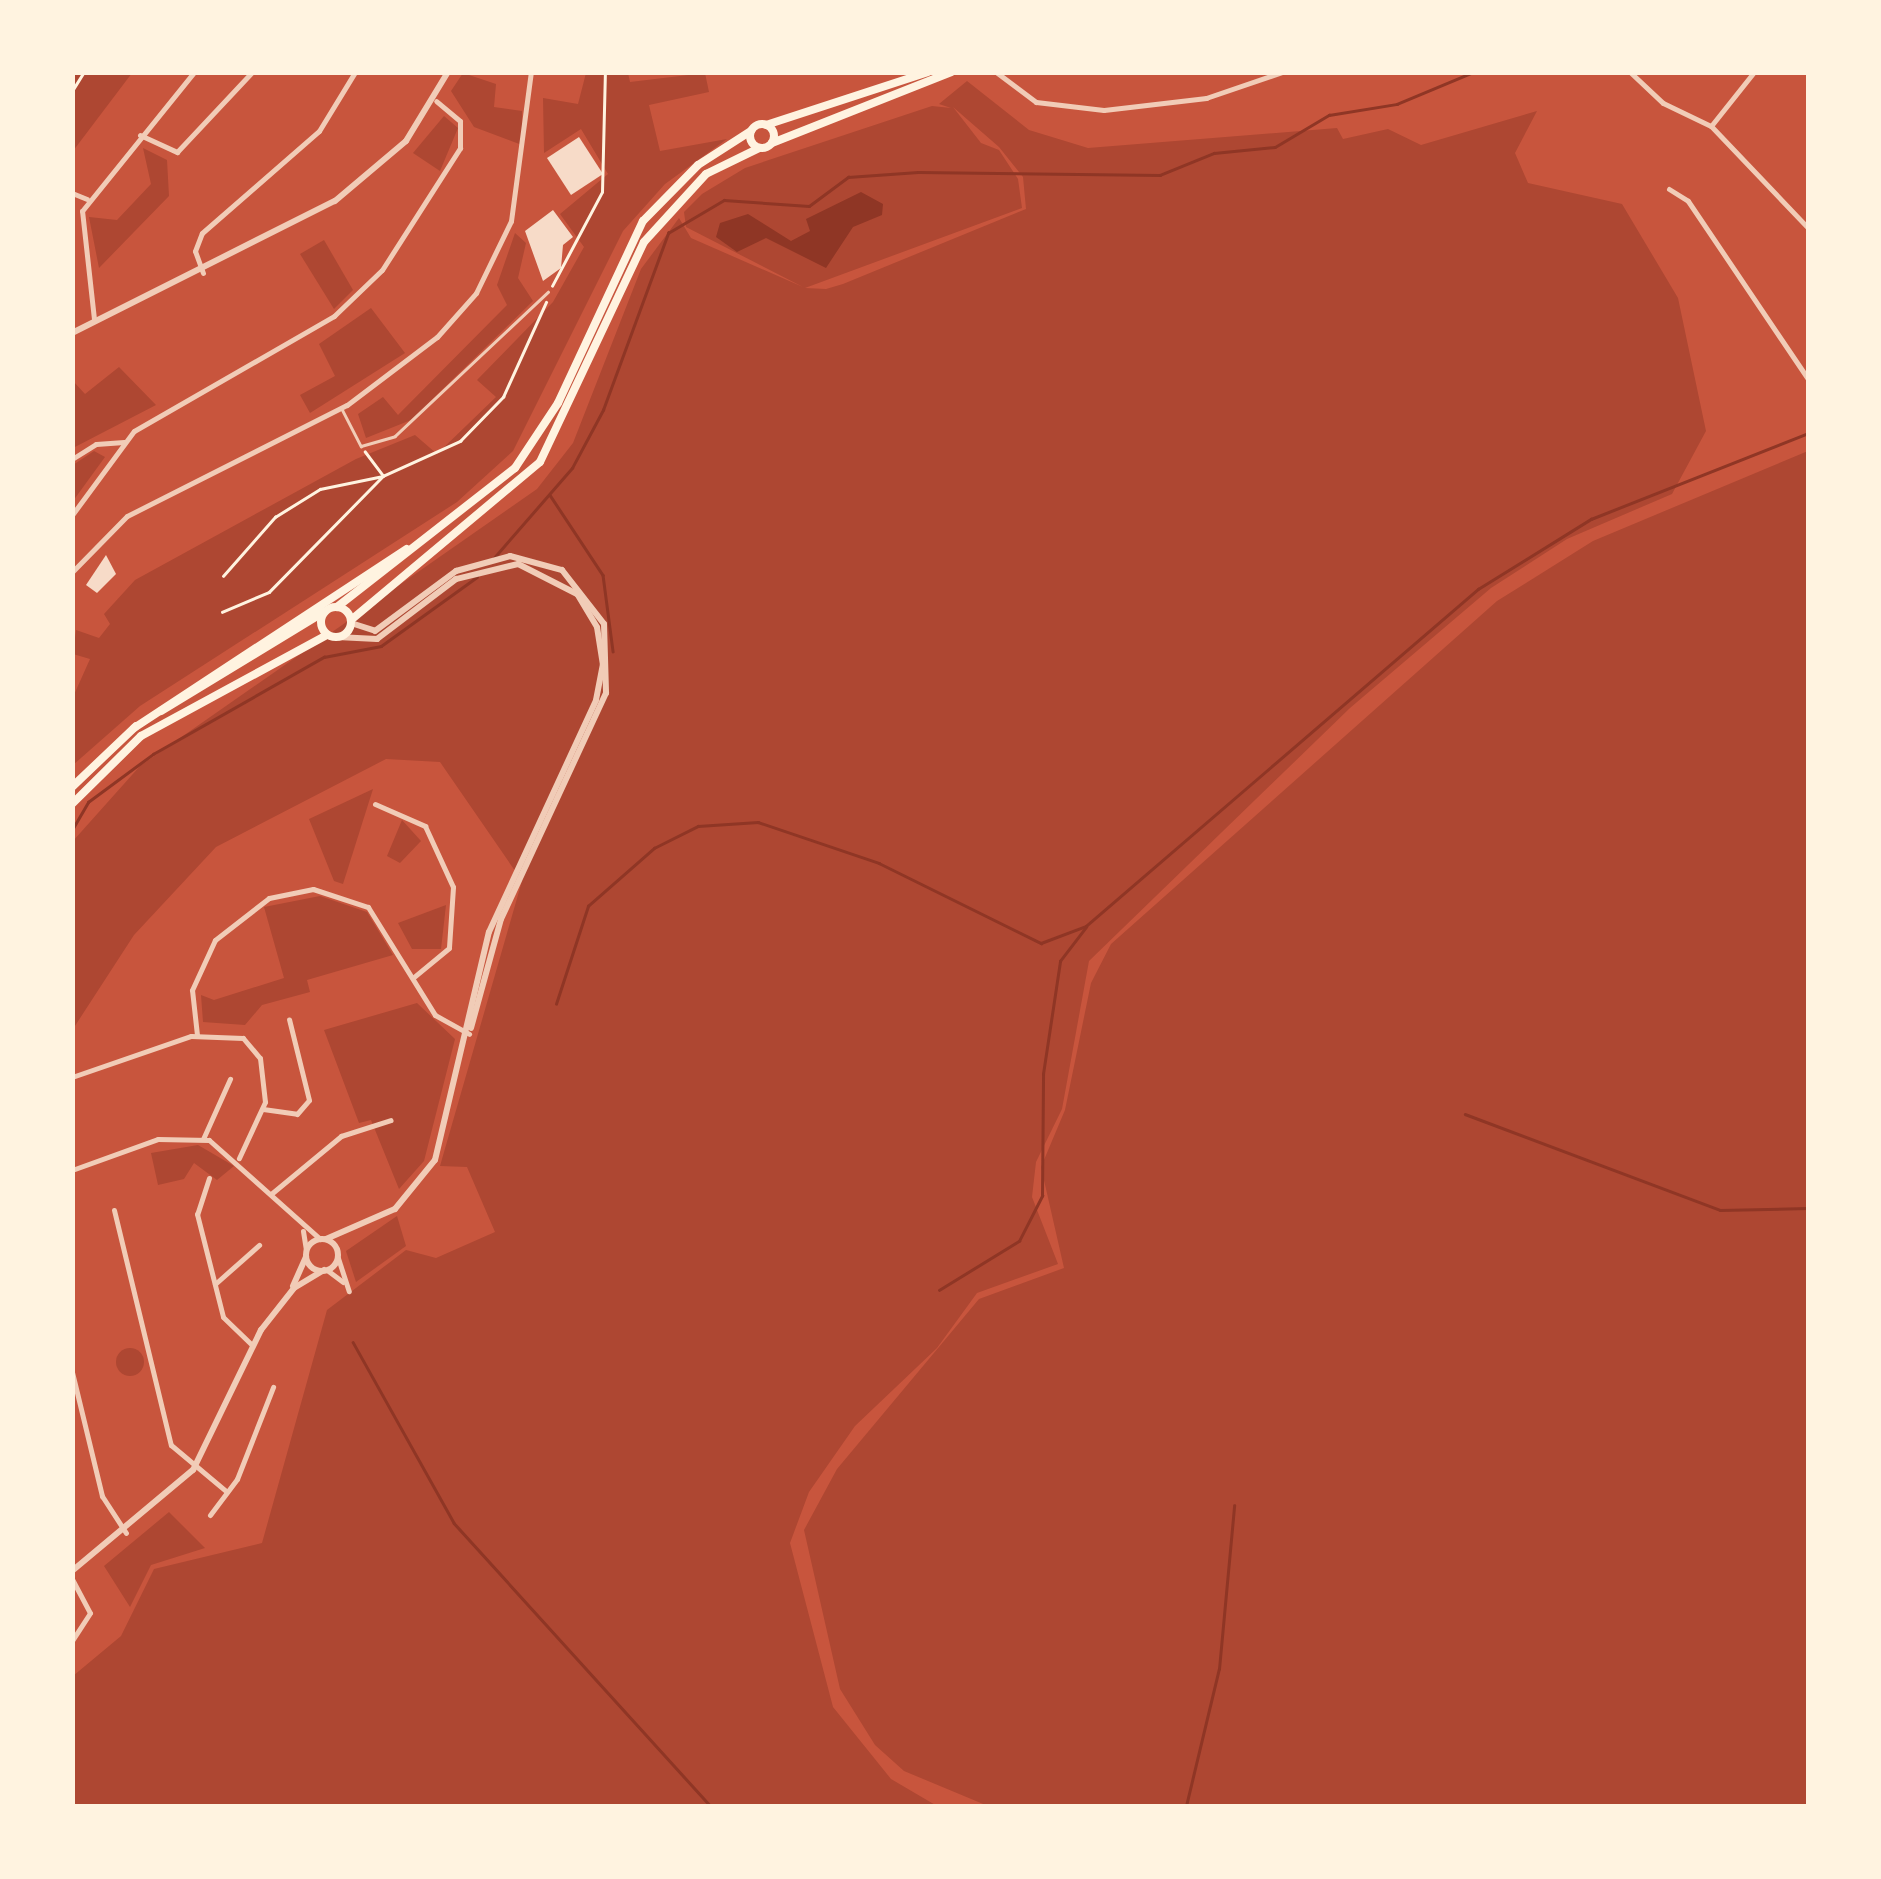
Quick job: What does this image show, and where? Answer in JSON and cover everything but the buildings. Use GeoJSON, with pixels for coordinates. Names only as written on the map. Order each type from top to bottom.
{"type":"FeatureCollection","features":[{"type":"Feature","properties":{"kind":"main road"},"geometry":{"type":"LineString","coordinates":[[134,728],[337,606],[445,526],[538,439],[643,221],[698,165],[766,125],[928,72]]}},
{"type":"Feature","properties":{"kind":"main road"},"geometry":{"type":"LineString","coordinates":[[72,804],[141,736],[332,636],[540,462],[654,228],[706,174],[759,148],[951,72]]}},
{"type":"Feature","properties":{"kind":"main road"},"geometry":{"type":"LineString","coordinates":[[766,125],[772,143]]}},
{"type":"Feature","properties":{"kind":"main road"},"geometry":{"type":"LineString","coordinates":[[751,132],[759,148]]}},
{"type":"Feature","properties":{"kind":"main road"},"geometry":{"type":"LineString","coordinates":[[72,787],[134,728],[445,526]]}},
{"type":"Feature","properties":{"kind":"main road"},"geometry":{"type":"LineString","coordinates":[[337,606],[351,621]]}},
{"type":"Feature","properties":{"kind":"main road"},"geometry":{"type":"LineString","coordinates":[[324,612],[332,636]]}},
{"type":"Feature","properties":{"kind":"street"},"geometry":{"type":"LineString","coordinates":[[94,318],[80,262],[87,199],[194,72]]}},
{"type":"Feature","properties":{"kind":"street"},"geometry":{"type":"LineString","coordinates":[[140,135],[176,152],[252,72]]}},
{"type":"Feature","properties":{"kind":"street"},"geometry":{"type":"LineString","coordinates":[[203,273],[196,251],[202,232],[319,131],[355,72]]}},
{"type":"Feature","properties":{"kind":"street"},"geometry":{"type":"LineString","coordinates":[[72,334],[94,318],[203,273],[361,183],[436,101],[448,72]]}},
{"type":"Feature","properties":{"kind":"street"},"geometry":{"type":"LineString","coordinates":[[72,572],[127,516],[342,408],[437,337],[490,271],[524,171],[531,72]]}},
{"type":"Feature","properties":{"kind":"street"},"geometry":{"type":"LineString","coordinates":[[999,74],[1048,106],[1104,110],[1206,98],[1282,72]]}},
{"type":"Feature","properties":{"kind":"street"},"geometry":{"type":"LineString","coordinates":[[1630,72],[1663,103],[1711,126],[1808,228]]}},
{"type":"Feature","properties":{"kind":"street"},"geometry":{"type":"LineString","coordinates":[[1711,126],[1754,72]]}},
{"type":"Feature","properties":{"kind":"street"},"geometry":{"type":"LineString","coordinates":[[72,458],[124,442],[355,300],[419,221],[460,148],[460,122],[436,101]]}},
{"type":"Feature","properties":{"kind":"street"},"geometry":{"type":"LineString","coordinates":[[1669,188],[1688,201],[1808,379]]}},
{"type":"Feature","properties":{"kind":"street"},"geometry":{"type":"LineString","coordinates":[[72,193],[87,199]]}},
{"type":"Feature","properties":{"kind":"street"},"geometry":{"type":"LineString","coordinates":[[72,515],[124,442]]}},
{"type":"Feature","properties":{"kind":"street"},"geometry":{"type":"LineString","coordinates":[[72,1571],[126,1533],[193,1470],[254,1346],[287,1296],[306,1253],[323,1239],[356,1229],[396,1209],[424,1179],[501,919],[606,693],[604,624],[562,570],[510,556],[456,570],[375,631],[351,621]]}},
{"type":"Feature","properties":{"kind":"street"},"geometry":{"type":"LineString","coordinates":[[332,636],[377,639],[456,579],[508,564],[564,581],[597,627],[598,692],[492,922],[468,1034]]}},
{"type":"Feature","properties":{"kind":"street"},"geometry":{"type":"LineString","coordinates":[[375,804],[424,826],[453,887],[449,948],[414,978]]}},
{"type":"Feature","properties":{"kind":"street"},"geometry":{"type":"LineString","coordinates":[[197,1035],[192,990],[216,940],[247,910],[286,894],[354,897],[384,922],[435,1015],[468,1034]]}},
{"type":"Feature","properties":{"kind":"street"},"geometry":{"type":"LineString","coordinates":[[263,1109],[297,1114],[308,1100],[289,1019]]}},
{"type":"Feature","properties":{"kind":"street"},"geometry":{"type":"LineString","coordinates":[[72,1077],[197,1035],[230,1034],[253,1046],[264,1071],[263,1109],[240,1158]]}},
{"type":"Feature","properties":{"kind":"street"},"geometry":{"type":"LineString","coordinates":[[202,1139],[230,1079]]}},
{"type":"Feature","properties":{"kind":"street"},"geometry":{"type":"LineString","coordinates":[[271,1194],[341,1136],[392,1120]]}},
{"type":"Feature","properties":{"kind":"street"},"geometry":{"type":"LineString","coordinates":[[72,1170],[158,1139],[202,1139],[240,1158],[301,1228],[323,1239],[338,1254],[347,1288],[306,1253],[301,1228]]}},
{"type":"Feature","properties":{"kind":"street"},"geometry":{"type":"LineString","coordinates":[[209,1178],[197,1214],[214,1284],[227,1326],[254,1346]]}},
{"type":"Feature","properties":{"kind":"street"},"geometry":{"type":"LineString","coordinates":[[114,1210],[167,1434],[193,1470],[226,1492]]}},
{"type":"Feature","properties":{"kind":"street"},"geometry":{"type":"LineString","coordinates":[[287,1296],[326,1270],[356,1229]]}},
{"type":"Feature","properties":{"kind":"street"},"geometry":{"type":"LineString","coordinates":[[214,1284],[259,1245]]}},
{"type":"Feature","properties":{"kind":"street"},"geometry":{"type":"LineString","coordinates":[[72,1372],[102,1496],[126,1533]]}},
{"type":"Feature","properties":{"kind":"street"},"geometry":{"type":"LineString","coordinates":[[210,1515],[226,1492],[273,1388]]}},
{"type":"Feature","properties":{"kind":"street"},"geometry":{"type":"LineString","coordinates":[[72,1579],[90,1613],[72,1641]]}},
{"type":"Feature","properties":{"kind":"lane"},"geometry":{"type":"LineString","coordinates":[[342,408],[361,446],[428,413],[548,292]]}},
{"type":"Feature","properties":{"kind":"path"},"geometry":{"type":"LineString","coordinates":[[72,92],[84,72]]}},
{"type":"Feature","properties":{"kind":"path"},"geometry":{"type":"LineString","coordinates":[[223,576],[274,517],[320,489],[383,476],[361,446]]}},
{"type":"Feature","properties":{"kind":"shaded area"},"geometry":{"type":"Polygon","coordinates":[[[73,73],[132,73],[73,151],[73,73]]]}},
{"type":"Feature","properties":{"kind":"shaded area"},"geometry":{"type":"Polygon","coordinates":[[[463,73],[496,84],[494,107],[522,111],[522,145],[474,127],[451,91],[463,73]]]}},
{"type":"Feature","properties":{"kind":"shaded area"},"geometry":{"type":"Polygon","coordinates":[[[586,73],[628,73],[630,82],[705,73],[709,92],[649,105],[660,151],[727,139],[665,184],[623,231],[513,451],[457,502],[140,706],[73,765],[73,697],[90,659],[73,654],[76,630],[99,638],[110,624],[104,614],[135,580],[356,459],[415,435],[437,454],[496,397],[477,380],[553,302],[584,247],[560,214],[608,174],[581,129],[544,153],[543,98],[578,104],[586,73]]]}},
{"type":"Feature","properties":{"kind":"shaded area"},"geometry":{"type":"Polygon","coordinates":[[[967,81],[1029,130],[1088,148],[1337,128],[1343,139],[1388,129],[1421,145],[1537,111],[1515,153],[1528,183],[1622,204],[1678,298],[1706,431],[1672,494],[1567,539],[1491,588],[1350,708],[1089,961],[1062,1109],[1036,1162],[1032,1197],[1058,1264],[977,1293],[937,1348],[855,1426],[809,1492],[790,1543],[833,1707],[891,1779],[937,1806],[73,1806],[73,1676],[121,1636],[154,1569],[262,1543],[327,1310],[406,1250],[436,1258],[495,1232],[467,1167],[440,1166],[522,881],[440,762],[386,759],[216,847],[134,935],[73,1029],[73,841],[140,766],[537,489],[573,443],[641,269],[679,218],[691,238],[803,287],[686,227],[684,212],[702,194],[745,168],[932,106],[951,108],[939,104],[967,81]],[[953,107],[981,143],[999,150],[1018,179],[1022,208],[805,288],[826,289],[843,284],[1026,209],[1023,177],[999,147],[953,107]]]}},
{"type":"Feature","properties":{"kind":"shaded area"},"geometry":{"type":"Polygon","coordinates":[[[444,116],[458,128],[440,171],[413,153],[444,116]]]}},
{"type":"Feature","properties":{"kind":"shaded area"},"geometry":{"type":"Polygon","coordinates":[[[143,148],[167,160],[169,196],[99,268],[89,217],[117,220],[151,184],[143,148]]]}},
{"type":"Feature","properties":{"kind":"shaded area"},"geometry":{"type":"Polygon","coordinates":[[[861,192],[883,204],[882,215],[853,227],[826,268],[766,238],[737,252],[716,237],[720,223],[748,214],[791,241],[810,231],[806,219],[861,192]]]}},
{"type":"Feature","properties":{"kind":"shaded area"},"geometry":{"type":"Polygon","coordinates":[[[515,233],[526,243],[518,278],[533,301],[411,420],[366,438],[358,414],[383,397],[398,415],[507,305],[497,285],[515,233]]]}},
{"type":"Feature","properties":{"kind":"shaded area"},"geometry":{"type":"Polygon","coordinates":[[[324,240],[353,290],[334,309],[300,254],[324,240]]]}},
{"type":"Feature","properties":{"kind":"shaded area"},"geometry":{"type":"Polygon","coordinates":[[[371,308],[405,353],[310,413],[300,395],[335,376],[319,344],[371,308]]]}},
{"type":"Feature","properties":{"kind":"shaded area"},"geometry":{"type":"Polygon","coordinates":[[[119,367],[156,405],[73,448],[73,381],[85,394],[119,367]]]}},
{"type":"Feature","properties":{"kind":"shaded area"},"geometry":{"type":"Polygon","coordinates":[[[94,451],[105,457],[73,501],[73,465],[94,451]]]}},
{"type":"Feature","properties":{"kind":"shaded area"},"geometry":{"type":"Polygon","coordinates":[[[1808,451],[1808,1806],[988,1806],[904,1771],[875,1745],[840,1689],[804,1530],[837,1469],[979,1299],[1064,1268],[1041,1167],[1065,1110],[1091,983],[1111,944],[1497,601],[1593,541],[1808,451]]]}},
{"type":"Feature","properties":{"kind":"shaded area"},"geometry":{"type":"Polygon","coordinates":[[[373,789],[343,884],[334,881],[309,819],[373,789]]]}},
{"type":"Feature","properties":{"kind":"shaded area"},"geometry":{"type":"Polygon","coordinates":[[[402,820],[421,841],[400,863],[387,856],[402,820]]]}},
{"type":"Feature","properties":{"kind":"shaded area"},"geometry":{"type":"Polygon","coordinates":[[[320,896],[367,912],[393,955],[307,980],[310,992],[262,1005],[245,1025],[203,1022],[201,995],[214,1000],[284,978],[264,907],[320,896]]]}},
{"type":"Feature","properties":{"kind":"shaded area"},"geometry":{"type":"Polygon","coordinates":[[[446,905],[441,949],[412,949],[398,923],[446,905]]]}},
{"type":"Feature","properties":{"kind":"shaded area"},"geometry":{"type":"Polygon","coordinates":[[[417,1003],[455,1039],[424,1161],[399,1189],[371,1120],[359,1123],[324,1030],[417,1003]]]}},
{"type":"Feature","properties":{"kind":"shaded area"},"geometry":{"type":"Polygon","coordinates":[[[198,1145],[234,1166],[217,1180],[194,1163],[184,1179],[158,1185],[151,1153],[198,1145]]]}},
{"type":"Feature","properties":{"kind":"shaded area"},"geometry":{"type":"Polygon","coordinates":[[[397,1216],[406,1246],[356,1282],[346,1251],[397,1216]]]}},
{"type":"Feature","properties":{"kind":"shaded area"},"geometry":{"type":"Polygon","coordinates":[[[130,1348],[140,1352],[144,1362],[140,1372],[130,1376],[120,1372],[116,1362],[120,1352],[130,1348]]]}},
{"type":"Feature","properties":{"kind":"shaded area"},"geometry":{"type":"Polygon","coordinates":[[[169,1512],[205,1548],[151,1565],[130,1607],[104,1566],[169,1512]]]}},
{"type":"Feature","properties":{"kind":"waterway"},"geometry":{"type":"LineString","coordinates":[[492,560],[572,468],[603,410],[668,233],[724,200],[809,206],[848,177],[918,172],[1160,175],[1214,153],[1275,147],[1329,115],[1397,104],[1473,72]]}},
{"type":"Feature","properties":{"kind":"waterway"},"geometry":{"type":"LineString","coordinates":[[556,1004],[588,906],[654,848],[698,826],[758,822],[879,863],[1041,943],[1086,926],[1478,589],[1591,519],[1808,433]]}},
{"type":"Feature","properties":{"kind":"waterway"},"geometry":{"type":"LineString","coordinates":[[550,495],[603,575],[613,651]]}},
{"type":"Feature","properties":{"kind":"waterway"},"geometry":{"type":"LineString","coordinates":[[72,830],[88,802],[153,754],[324,657],[381,646],[477,577]]}},
{"type":"Feature","properties":{"kind":"waterway"},"geometry":{"type":"LineString","coordinates":[[939,1290],[1019,1241],[1042,1196],[1043,1074],[1060,961],[1086,927]]}},
{"type":"Feature","properties":{"kind":"waterway"},"geometry":{"type":"LineString","coordinates":[[1465,1114],[1720,1210],[1808,1208]]}},
{"type":"Feature","properties":{"kind":"waterway"},"geometry":{"type":"LineString","coordinates":[[353,1342],[454,1523],[711,1806]]}},
{"type":"Feature","properties":{"kind":"waterway"},"geometry":{"type":"LineString","coordinates":[[1186,1806],[1219,1669],[1234,1506]]}}]}
